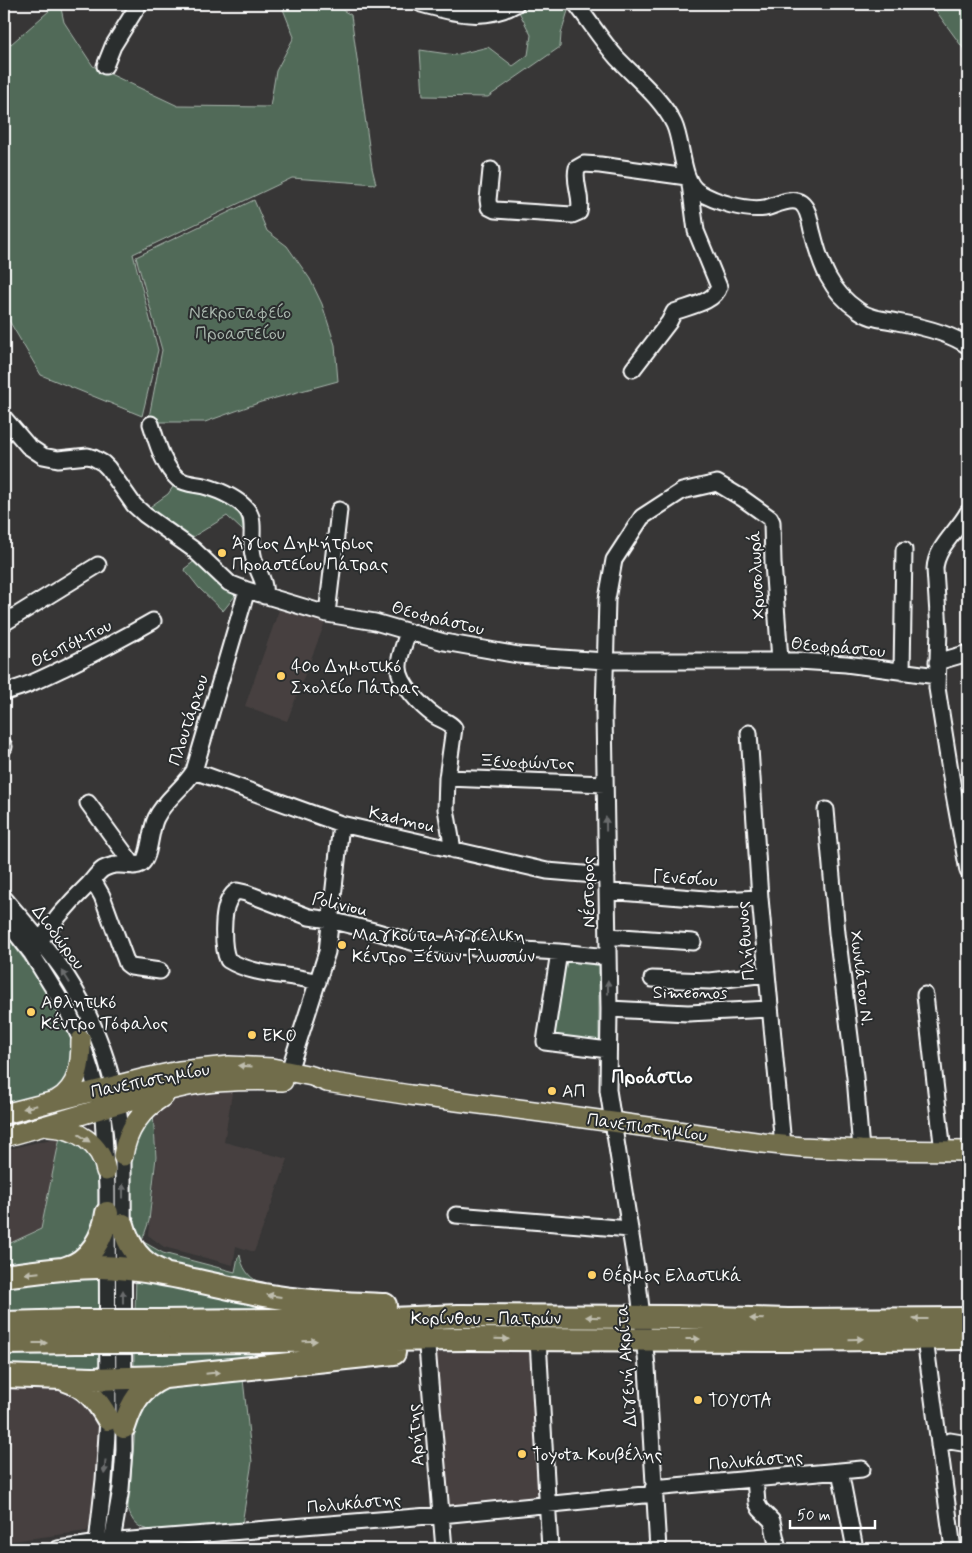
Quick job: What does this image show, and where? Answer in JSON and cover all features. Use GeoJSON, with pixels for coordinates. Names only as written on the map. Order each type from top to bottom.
{"type":"FeatureCollection","features":[{"type":"Feature","properties":{"kind":"highway"},"geometry":{"type":"LineString","coordinates":[[60,1270],[73,1266],[90,1253],[115,1219],[138,1256],[150,1266],[169,1275]]}},
{"type":"Feature","properties":{"kind":"highway"},"geometry":{"type":"LineString","coordinates":[[4,1276],[60,1270],[115,1268],[169,1275],[273,1296],[390,1306],[458,1316]]}},
{"type":"Feature","properties":{"kind":"highway","name":"Κορίνθου - Πατρών"},"geometry":{"type":"LineString","coordinates":[[159,1331],[458,1316],[787,1340],[968,1338]]}},
{"type":"Feature","properties":{"kind":"highway","name":"Κορίνθου - Πατρών"},"geometry":{"type":"LineString","coordinates":[[4,1343],[77,1332],[159,1331],[538,1340],[643,1328],[788,1320],[968,1319]]}},
{"type":"Feature","properties":{"kind":"highway","name":"Κορίνθου - Πατρών"},"geometry":{"type":"LineString","coordinates":[[4,1322],[77,1332]]}},
{"type":"Feature","properties":{"kind":"highway"},"geometry":{"type":"LineString","coordinates":[[4,1376],[116,1379],[165,1378],[427,1348],[466,1339]]}},
{"type":"Feature","properties":{"kind":"highway"},"geometry":{"type":"LineString","coordinates":[[56,1378],[73,1382],[86,1390],[116,1423],[139,1394],[154,1382],[165,1378]]}},
{"type":"Feature","properties":{"kind":"main road"},"geometry":{"type":"LineString","coordinates":[[56,1101],[71,1087],[78,1074],[81,1040]]}},
{"type":"Feature","properties":{"kind":"main road","name":"Πανεπιστημίου"},"geometry":{"type":"LineString","coordinates":[[4,1114],[106,1087],[179,1071],[215,1067],[251,1067],[290,1071],[327,1082],[466,1104],[541,1112],[783,1145],[861,1150],[968,1151]]}},
{"type":"Feature","properties":{"kind":"main road","name":"Πανεπιστημίου"},"geometry":{"type":"LineString","coordinates":[[4,1137],[110,1106],[190,1086],[235,1081],[327,1082]]}},
{"type":"Feature","properties":{"kind":"main road"},"geometry":{"type":"LineString","coordinates":[[123,1156],[129,1132],[140,1115],[152,1103],[176,1089]]}},
{"type":"Feature","properties":{"kind":"main road"},"geometry":{"type":"LineString","coordinates":[[45,1126],[71,1130],[88,1140],[100,1153],[106,1171]]}},
{"type":"Feature","properties":{"kind":"street"},"geometry":{"type":"LineString","coordinates":[[105,66],[113,46],[139,4]]}},
{"type":"Feature","properties":{"kind":"street"},"geometry":{"type":"LineString","coordinates":[[420,4],[449,12],[477,14],[505,9],[516,4]]}},
{"type":"Feature","properties":{"kind":"street"},"geometry":{"type":"LineString","coordinates":[[576,4],[617,57],[670,116],[681,146],[696,231],[719,287],[717,293],[712,298],[674,312],[669,322],[633,369]]}},
{"type":"Feature","properties":{"kind":"street"},"geometry":{"type":"LineString","coordinates":[[491,170],[488,200],[490,207],[496,210],[572,215],[579,212],[581,205],[575,175],[577,168],[584,164],[600,165],[688,181],[697,192],[738,206],[763,208],[789,201],[798,201],[807,213],[829,281],[851,305],[870,317],[916,326],[954,339],[968,346]]}},
{"type":"Feature","properties":{"kind":"street","name":"Θεοφράστου"},"geometry":{"type":"LineString","coordinates":[[4,418],[28,446],[43,456],[58,459],[88,456],[100,461],[108,468],[131,501],[141,511],[193,549],[229,583],[264,596],[327,614],[375,622],[444,642],[518,655],[605,661],[780,660],[846,664],[902,672],[937,669]]}},
{"type":"Feature","properties":{"kind":"street"},"geometry":{"type":"LineString","coordinates":[[151,424],[170,470],[178,478],[184,482],[214,489],[230,496],[247,508],[251,518],[252,552],[263,582],[264,596]]}},
{"type":"Feature","properties":{"kind":"street","name":"Χρυσολωρά"},"geometry":{"type":"LineString","coordinates":[[605,661],[607,599],[614,560],[642,517],[682,491],[717,483],[770,518],[772,522],[780,660]]}},
{"type":"Feature","properties":{"kind":"street"},"geometry":{"type":"LineString","coordinates":[[327,614],[339,510]]}},
{"type":"Feature","properties":{"kind":"street"},"geometry":{"type":"LineString","coordinates":[[968,512],[958,528],[940,549],[935,560],[939,630],[937,669],[940,708],[968,871]]}},
{"type":"Feature","properties":{"kind":"street"},"geometry":{"type":"LineString","coordinates":[[902,672],[904,550]]}},
{"type":"Feature","properties":{"kind":"street"},"geometry":{"type":"LineString","coordinates":[[4,623],[98,565]]}},
{"type":"Feature","properties":{"kind":"street","name":"Πλουτάρχου"},"geometry":{"type":"LineString","coordinates":[[134,866],[142,864],[145,859],[152,828],[160,811],[194,771],[247,590]]}},
{"type":"Feature","properties":{"kind":"street","name":"Θεοπόμπου"},"geometry":{"type":"LineString","coordinates":[[4,692],[34,682],[96,652],[152,621]]}},
{"type":"Feature","properties":{"kind":"street"},"geometry":{"type":"LineString","coordinates":[[408,632],[399,666],[401,677],[422,705],[436,717],[454,728],[447,778],[446,809],[454,850]]}},
{"type":"Feature","properties":{"kind":"street"},"geometry":{"type":"LineString","coordinates":[[937,669],[968,653]]}},
{"type":"Feature","properties":{"kind":"street","name":"Νέστορος"},"geometry":{"type":"LineString","coordinates":[[605,661],[604,714],[609,1009],[608,1090],[614,1122]]}},
{"type":"Feature","properties":{"kind":"street","name":"Πλήθωνος"},"geometry":{"type":"LineString","coordinates":[[749,733],[766,974],[783,1145]]}},
{"type":"Feature","properties":{"kind":"street","name":"Kadmou"},"geometry":{"type":"LineString","coordinates":[[194,771],[341,824],[607,884]]}},
{"type":"Feature","properties":{"kind":"street","name":"Ξενοφώντος"},"geometry":{"type":"LineString","coordinates":[[447,778],[605,784]]}},
{"type":"Feature","properties":{"kind":"street"},"geometry":{"type":"LineString","coordinates":[[88,804],[134,866]]}},
{"type":"Feature","properties":{"kind":"street","name":"Χωνιάτου Ν."},"geometry":{"type":"LineString","coordinates":[[826,810],[837,933],[855,1077],[861,1150]]}},
{"type":"Feature","properties":{"kind":"street"},"geometry":{"type":"LineString","coordinates":[[290,1071],[327,952],[341,824]]}},
{"type":"Feature","properties":{"kind":"street"},"geometry":{"type":"LineString","coordinates":[[36,948],[58,915],[100,871],[110,866],[134,866]]}},
{"type":"Feature","properties":{"kind":"street"},"geometry":{"type":"LineString","coordinates":[[93,880],[102,896],[127,964],[131,967],[160,971]]}},
{"type":"Feature","properties":{"kind":"street","name":"Γενεσίου"},"geometry":{"type":"LineString","coordinates":[[607,884],[718,900],[760,898]]}},
{"type":"Feature","properties":{"kind":"street","name":"Poliviou"},"geometry":{"type":"LineString","coordinates":[[318,982],[254,970],[239,966],[228,960],[224,948],[225,912],[232,894],[237,891],[246,893],[309,917],[330,920],[419,944],[559,952],[608,957]]}},
{"type":"Feature","properties":{"kind":"street","name":"Διοδώρου"},"geometry":{"type":"LineString","coordinates":[[4,898],[36,948],[63,972],[84,1008],[99,1043],[106,1087]]}},
{"type":"Feature","properties":{"kind":"street"},"geometry":{"type":"LineString","coordinates":[[4,918],[36,948],[106,1087],[110,1106],[106,1171],[115,1219],[115,1268]]}},
{"type":"Feature","properties":{"kind":"street"},"geometry":{"type":"LineString","coordinates":[[608,936],[693,942]]}},
{"type":"Feature","properties":{"kind":"street"},"geometry":{"type":"LineString","coordinates":[[559,952],[545,1042],[608,1050]]}},
{"type":"Feature","properties":{"kind":"street"},"geometry":{"type":"LineString","coordinates":[[652,979],[710,981],[766,974]]}},
{"type":"Feature","properties":{"kind":"street"},"geometry":{"type":"LineString","coordinates":[[925,995],[944,1152]]}},
{"type":"Feature","properties":{"kind":"street","name":"Simeonos"},"geometry":{"type":"LineString","coordinates":[[609,1009],[688,1014],[770,1010]]}},
{"type":"Feature","properties":{"kind":"street"},"geometry":{"type":"LineString","coordinates":[[105,1544],[117,1512],[123,1472],[116,1423],[115,1219],[123,1156],[122,1129],[110,1106]]}},
{"type":"Feature","properties":{"kind":"street","name":"Διγενή Ακρίτα"},"geometry":{"type":"LineString","coordinates":[[614,1122],[643,1328],[658,1549]]}},
{"type":"Feature","properties":{"kind":"street"},"geometry":{"type":"LineString","coordinates":[[456,1215],[630,1229]]}},
{"type":"Feature","properties":{"kind":"street"},"geometry":{"type":"LineString","coordinates":[[925,1339],[953,1549]]}},
{"type":"Feature","properties":{"kind":"street"},"geometry":{"type":"LineString","coordinates":[[538,1340],[550,1549]]}},
{"type":"Feature","properties":{"kind":"street","name":"Αρήτης"},"geometry":{"type":"LineString","coordinates":[[427,1348],[444,1549]]}},
{"type":"Feature","properties":{"kind":"street"},"geometry":{"type":"LineString","coordinates":[[105,1544],[105,1472],[116,1423]]}},
{"type":"Feature","properties":{"kind":"street"},"geometry":{"type":"LineString","coordinates":[[939,1445],[950,1441],[968,1444]]}},
{"type":"Feature","properties":{"kind":"street","name":"Πολυκάστης"},"geometry":{"type":"LineString","coordinates":[[58,1549],[138,1539],[441,1515],[755,1479],[862,1469]]}},
{"type":"Feature","properties":{"kind":"street"},"geometry":{"type":"LineString","coordinates":[[840,1471],[855,1549]]}},
{"type":"Feature","properties":{"kind":"street"},"geometry":{"type":"LineString","coordinates":[[755,1479],[757,1503],[760,1509],[772,1521],[778,1549]]}},
{"type":"Feature","properties":{"kind":"street"},"geometry":{"type":"LineString","coordinates":[[117,1512],[121,1521],[138,1539]]}},
{"type":"Feature","properties":{"kind":"shaded area"},"geometry":{"type":"Polygon","coordinates":[[[279,610],[326,620],[287,721],[245,706],[279,610]]]}},
{"type":"Feature","properties":{"kind":"shaded area"},"geometry":{"type":"Polygon","coordinates":[[[233,1087],[224,1142],[288,1159],[254,1252],[236,1246],[233,1265],[164,1247],[148,1235],[157,1161],[154,1112],[167,1101],[197,1090],[233,1087]]]}},
{"type":"Feature","properties":{"kind":"shaded area"},"geometry":{"type":"Polygon","coordinates":[[[60,1137],[41,1229],[4,1246],[4,1150],[60,1137]]]}},
{"type":"Feature","properties":{"kind":"shaded area"},"geometry":{"type":"Polygon","coordinates":[[[534,1349],[543,1501],[446,1509],[436,1353],[534,1349]]]}},
{"type":"Feature","properties":{"kind":"shaded area"},"geometry":{"type":"Polygon","coordinates":[[[4,1386],[58,1386],[80,1395],[97,1420],[101,1435],[93,1517],[87,1531],[4,1542],[4,1386]]]}},
{"type":"Feature","properties":{"kind":"green space"},"geometry":{"type":"Polygon","coordinates":[[[57,4],[60,4],[64,22],[93,66],[178,106],[270,107],[276,71],[294,37],[281,4],[332,4],[351,15],[372,168],[376,184],[292,178],[133,254],[158,350],[142,416],[41,375],[4,312],[4,32],[11,44],[57,4]]]}},
{"type":"Feature","properties":{"kind":"green space"},"geometry":{"type":"Polygon","coordinates":[[[450,4],[503,4],[484,8],[450,7],[450,4]]]}},
{"type":"Feature","properties":{"kind":"green space"},"geometry":{"type":"Polygon","coordinates":[[[530,4],[570,4],[561,34],[560,47],[488,97],[423,96],[420,50],[455,55],[488,47],[513,66],[528,55],[531,35],[518,10],[530,4]]]}},
{"type":"Feature","properties":{"kind":"green space"},"geometry":{"type":"Polygon","coordinates":[[[931,4],[968,4],[968,55],[931,4]]]}},
{"type":"Feature","properties":{"kind":"green space","name":"Νεκροταφείο Προαστείου"},"geometry":{"type":"Polygon","coordinates":[[[254,200],[267,231],[287,246],[310,279],[322,304],[335,345],[338,381],[261,402],[205,422],[148,422],[162,350],[136,257],[254,200]]]}},
{"type":"Feature","properties":{"kind":"green space"},"geometry":{"type":"Polygon","coordinates":[[[175,484],[214,494],[239,508],[244,530],[227,516],[191,538],[147,509],[168,494],[175,484]]]}},
{"type":"Feature","properties":{"kind":"green space"},"geometry":{"type":"Polygon","coordinates":[[[196,560],[235,596],[223,611],[199,588],[184,569],[196,560]]]}},
{"type":"Feature","properties":{"kind":"green space","name":"Αθλητικό Κέντρο Τόφαλος"},"geometry":{"type":"Polygon","coordinates":[[[4,932],[33,972],[37,972],[76,1041],[68,1081],[45,1093],[4,1106],[4,932]]]}},
{"type":"Feature","properties":{"kind":"green space"},"geometry":{"type":"Polygon","coordinates":[[[563,959],[599,964],[599,1046],[551,1039],[563,959]]]}},
{"type":"Feature","properties":{"kind":"green space"},"geometry":{"type":"Polygon","coordinates":[[[153,1113],[156,1157],[149,1221],[142,1241],[163,1253],[235,1272],[240,1255],[246,1271],[259,1282],[258,1285],[232,1281],[152,1259],[133,1230],[131,1212],[132,1149],[141,1128],[153,1113]]]}},
{"type":"Feature","properties":{"kind":"green space"},"geometry":{"type":"Polygon","coordinates":[[[60,1137],[85,1145],[98,1170],[98,1220],[96,1228],[73,1256],[4,1269],[4,1246],[41,1229],[60,1137]]]}},
{"type":"Feature","properties":{"kind":"green space"},"geometry":{"type":"Polygon","coordinates":[[[100,1272],[101,1311],[4,1312],[4,1284],[100,1272]]]}},
{"type":"Feature","properties":{"kind":"green space"},"geometry":{"type":"Polygon","coordinates":[[[136,1277],[336,1308],[135,1311],[136,1277]]]}},
{"type":"Feature","properties":{"kind":"green space"},"geometry":{"type":"Polygon","coordinates":[[[341,1349],[134,1372],[134,1351],[341,1349]]]}},
{"type":"Feature","properties":{"kind":"green space"},"geometry":{"type":"Polygon","coordinates":[[[101,1351],[101,1374],[4,1369],[4,1352],[101,1351]]]}},
{"type":"Feature","properties":{"kind":"green space"},"geometry":{"type":"Polygon","coordinates":[[[243,1379],[252,1462],[242,1524],[151,1530],[139,1526],[131,1517],[128,1508],[136,1419],[139,1411],[159,1389],[243,1379]]]}},
{"type":"Feature","properties":{"kind":"place","name":"Άγιος Δημήτριος Προαστείου Πάτρας"},"geometry":{"type":"Point","coordinates":[222,553]}},
{"type":"Feature","properties":{"kind":"place","name":"40ο Δημοτικό Σχολείο Πάτρας"},"geometry":{"type":"Point","coordinates":[281,676]}},
{"type":"Feature","properties":{"kind":"place","name":"Μαγκούτα Αγγελικη Κέντρο Ξένων Γλωσσών"},"geometry":{"type":"Point","coordinates":[342,945]}},
{"type":"Feature","properties":{"kind":"place","name":"Αθλητικό Κέντρο Τόφαλος"},"geometry":{"type":"Point","coordinates":[31,1012]}},
{"type":"Feature","properties":{"kind":"place","name":"EKO"},"geometry":{"type":"Point","coordinates":[252,1035]}},
{"type":"Feature","properties":{"kind":"place","name":"ΑΠ"},"geometry":{"type":"Point","coordinates":[552,1091]}},
{"type":"Feature","properties":{"kind":"place","name":"Θέρμος Ελαστικά"},"geometry":{"type":"Point","coordinates":[592,1275]}},
{"type":"Feature","properties":{"kind":"place","name":"TOYOTA"},"geometry":{"type":"Point","coordinates":[698,1400]}},
{"type":"Feature","properties":{"kind":"place","name":"Toyota Κουβέλης"},"geometry":{"type":"Point","coordinates":[522,1454]}},
{"type":"Feature","properties":{"kind":"district","name":"Προάστιο"},"geometry":{"type":"Point","coordinates":[652,1076]}}]}
